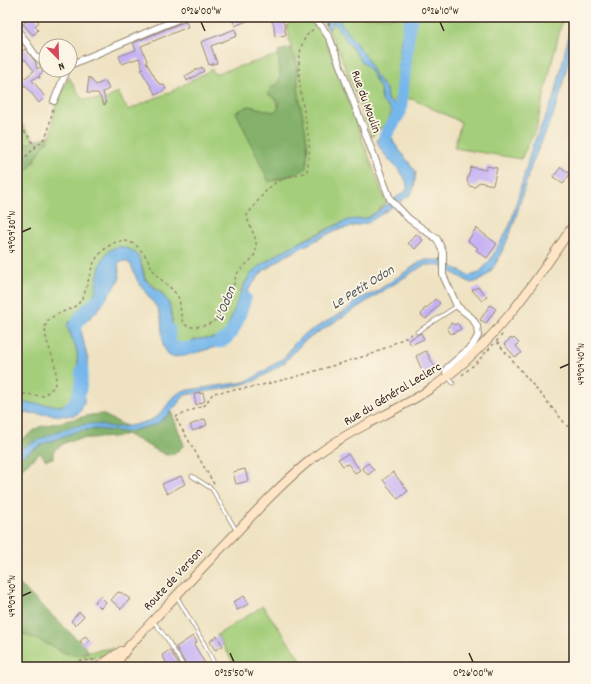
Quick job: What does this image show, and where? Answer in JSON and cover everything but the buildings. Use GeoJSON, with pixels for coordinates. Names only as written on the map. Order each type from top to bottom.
{"type":"FeatureCollection","features":[{"type":"Feature","properties":{"kind":"main road","name":"Rue du Général Leclerc"},"geometry":{"type":"LineString","coordinates":[[237,531],[285,481],[330,450],[426,392],[450,380],[492,336],[574,224]]}},
{"type":"Feature","properties":{"kind":"main road","name":"Route de Verson"},"geometry":{"type":"LineString","coordinates":[[114,667],[129,646],[237,531]]}},
{"type":"Feature","properties":{"kind":"main road","name":"Route de Verson"},"geometry":{"type":"LineString","coordinates":[[98,663],[129,646]]}},
{"type":"Feature","properties":{"kind":"street"},"geometry":{"type":"LineString","coordinates":[[78,62],[183,17]]}},
{"type":"Feature","properties":{"kind":"street","name":"Rue du Moulin"},"geometry":{"type":"LineString","coordinates":[[312,17],[322,26],[330,39],[390,199],[399,210],[437,239],[441,245],[443,275],[457,306]]}},
{"type":"Feature","properties":{"kind":"street"},"geometry":{"type":"LineString","coordinates":[[17,29],[38,58]]}},
{"type":"Feature","properties":{"kind":"street"},"geometry":{"type":"LineString","coordinates":[[54,101],[64,78]]}},
{"type":"Feature","properties":{"kind":"street"},"geometry":{"type":"LineString","coordinates":[[450,380],[446,372],[447,368],[472,346],[478,336],[477,326],[472,318],[457,306]]}},
{"type":"Feature","properties":{"kind":"lane"},"geometry":{"type":"LineString","coordinates":[[417,332],[457,306]]}},
{"type":"Feature","properties":{"kind":"lane"},"geometry":{"type":"LineString","coordinates":[[192,476],[212,489],[237,531]]}},
{"type":"Feature","properties":{"kind":"lane"},"geometry":{"type":"LineString","coordinates":[[176,596],[205,645],[216,667]]}},
{"type":"Feature","properties":{"kind":"lane"},"geometry":{"type":"LineString","coordinates":[[153,621],[168,639],[184,667]]}},
{"type":"Feature","properties":{"kind":"path"},"geometry":{"type":"LineString","coordinates":[[17,393],[43,396],[54,387],[56,369],[46,336],[46,323],[52,316],[74,306],[80,301],[91,266],[99,255],[112,242],[130,242],[144,254],[155,273],[177,295],[180,302],[181,318],[186,326],[192,327],[206,325],[217,320],[230,296],[237,274],[255,255],[256,243],[254,232],[248,222],[247,215],[268,188],[283,179],[300,175],[307,171],[310,159],[309,140],[299,86],[301,50],[304,38],[308,32],[314,29],[318,30],[322,26],[327,26],[335,17]]}},
{"type":"Feature","properties":{"kind":"path"},"geometry":{"type":"LineString","coordinates":[[17,165],[36,147],[48,132],[54,101]]}},
{"type":"Feature","properties":{"kind":"path"},"geometry":{"type":"LineString","coordinates":[[17,121],[36,147]]}},
{"type":"Feature","properties":{"kind":"path"},"geometry":{"type":"LineString","coordinates":[[216,495],[217,488],[175,416],[205,405],[213,393],[254,387],[375,353],[417,332]]}},
{"type":"Feature","properties":{"kind":"path"},"geometry":{"type":"LineString","coordinates":[[492,336],[574,434]]}},
{"type":"Feature","properties":{"kind":"path"},"geometry":{"type":"LineString","coordinates":[[69,667],[79,661],[98,663]]}},
{"type":"Feature","properties":{"kind":"green space"},"geometry":{"type":"Polygon","coordinates":[[[307,17],[325,39],[386,203],[367,218],[349,220],[336,225],[295,245],[257,268],[246,281],[225,333],[214,338],[194,340],[177,348],[171,347],[172,320],[163,294],[145,278],[140,262],[134,254],[120,246],[110,251],[104,259],[90,307],[82,315],[69,322],[68,326],[76,347],[80,370],[80,385],[76,395],[70,402],[61,405],[34,405],[17,402],[17,177],[28,170],[51,135],[55,108],[69,78],[82,99],[105,100],[118,92],[128,110],[172,91],[212,69],[214,74],[278,55],[280,73],[279,82],[271,88],[279,108],[274,112],[249,106],[236,112],[275,181],[286,175],[298,173],[308,147],[298,93],[297,61],[291,48],[287,25],[307,17]]]}},
{"type":"Feature","properties":{"kind":"green space"},"geometry":{"type":"Polygon","coordinates":[[[319,17],[563,17],[536,129],[521,159],[454,148],[461,122],[412,99],[394,99],[389,120],[372,137],[339,51],[323,21],[319,17]]]}},
{"type":"Feature","properties":{"kind":"green space"},"geometry":{"type":"Polygon","coordinates":[[[291,48],[296,60],[298,88],[307,140],[306,168],[298,173],[269,182],[236,112],[249,106],[274,112],[279,108],[278,101],[268,94],[271,88],[279,82],[280,73],[278,51],[291,48]]]}},
{"type":"Feature","properties":{"kind":"green space"},"geometry":{"type":"Polygon","coordinates":[[[17,118],[35,141],[17,148],[17,118]]]}},
{"type":"Feature","properties":{"kind":"green space"},"geometry":{"type":"Polygon","coordinates":[[[51,135],[28,170],[17,177],[17,148],[51,135]]]}},
{"type":"Feature","properties":{"kind":"green space"},"geometry":{"type":"Polygon","coordinates":[[[171,411],[184,445],[175,454],[166,455],[126,434],[107,438],[79,439],[69,441],[61,445],[53,452],[53,458],[46,460],[40,453],[17,472],[17,443],[39,427],[91,415],[102,414],[134,430],[160,422],[171,411]]]}},
{"type":"Feature","properties":{"kind":"green space"},"geometry":{"type":"Polygon","coordinates":[[[17,582],[89,651],[74,655],[69,654],[17,631],[17,582]]]}},
{"type":"Feature","properties":{"kind":"green space"},"geometry":{"type":"Polygon","coordinates":[[[263,606],[306,667],[236,667],[217,635],[263,606]]]}},
{"type":"Feature","properties":{"kind":"green space"},"geometry":{"type":"Polygon","coordinates":[[[17,631],[67,653],[73,654],[113,648],[102,656],[83,658],[66,667],[17,667],[17,631]]]}},
{"type":"Feature","properties":{"kind":"water"},"geometry":{"type":"Polygon","coordinates":[[[321,17],[337,18],[367,58],[374,74],[386,89],[387,99],[395,104],[399,93],[399,52],[405,23],[408,17],[412,17],[401,101],[390,133],[394,143],[416,172],[414,188],[410,195],[367,223],[336,230],[287,255],[262,272],[249,289],[230,337],[219,346],[184,356],[172,357],[168,355],[163,345],[161,318],[158,309],[138,282],[131,265],[126,261],[121,261],[118,264],[120,277],[118,282],[99,309],[82,325],[81,330],[88,361],[84,402],[80,412],[75,415],[66,416],[17,412],[17,402],[62,406],[75,398],[79,391],[77,350],[67,326],[69,322],[83,315],[89,309],[95,294],[103,259],[107,253],[114,248],[126,248],[137,254],[146,280],[167,300],[171,309],[171,347],[177,348],[194,340],[214,338],[225,333],[245,283],[258,267],[286,249],[348,220],[368,218],[407,190],[407,183],[404,177],[384,153],[377,140],[393,113],[382,101],[380,88],[369,69],[361,61],[333,21],[329,30],[321,17]]]}},
{"type":"Feature","properties":{"kind":"water"},"geometry":{"type":"Polygon","coordinates":[[[573,17],[574,23],[572,45],[558,102],[532,164],[506,244],[495,265],[485,277],[471,283],[439,265],[424,265],[303,342],[284,363],[255,381],[228,388],[185,395],[167,416],[157,424],[127,432],[95,429],[78,431],[43,444],[17,459],[17,451],[21,448],[62,430],[88,424],[117,427],[142,423],[151,420],[160,414],[173,398],[182,391],[244,382],[255,377],[285,357],[294,344],[303,335],[345,311],[359,299],[374,293],[423,260],[440,260],[470,276],[479,273],[491,259],[510,225],[532,147],[555,95],[573,17]]]}},
{"type":"Feature","properties":{"kind":"waterway","name":"L'Odon"},"geometry":{"type":"LineString","coordinates":[[385,142],[385,137],[400,112],[409,26],[412,17]]}},
{"type":"Feature","properties":{"kind":"waterway","name":"L'Odon"},"geometry":{"type":"LineString","coordinates":[[76,327],[83,314],[101,296]]}},
{"type":"Feature","properties":{"kind":"waterway","name":"L'Odon"},"geometry":{"type":"LineString","coordinates":[[219,342],[225,340],[233,330],[245,298]]}},
{"type":"Feature","properties":{"kind":"waterway","name":"L'Odon"},"geometry":{"type":"LineString","coordinates":[[169,329],[169,341],[172,347],[185,349],[193,347]]}},
{"type":"Feature","properties":{"kind":"waterway","name":"L'Odon"},"geometry":{"type":"LineString","coordinates":[[70,407],[74,404],[79,395],[82,370]]}},
{"type":"Feature","properties":{"kind":"water label","name":"Le Petit Odon"},"geometry":{"type":"Point","coordinates":[363,288]}}]}
